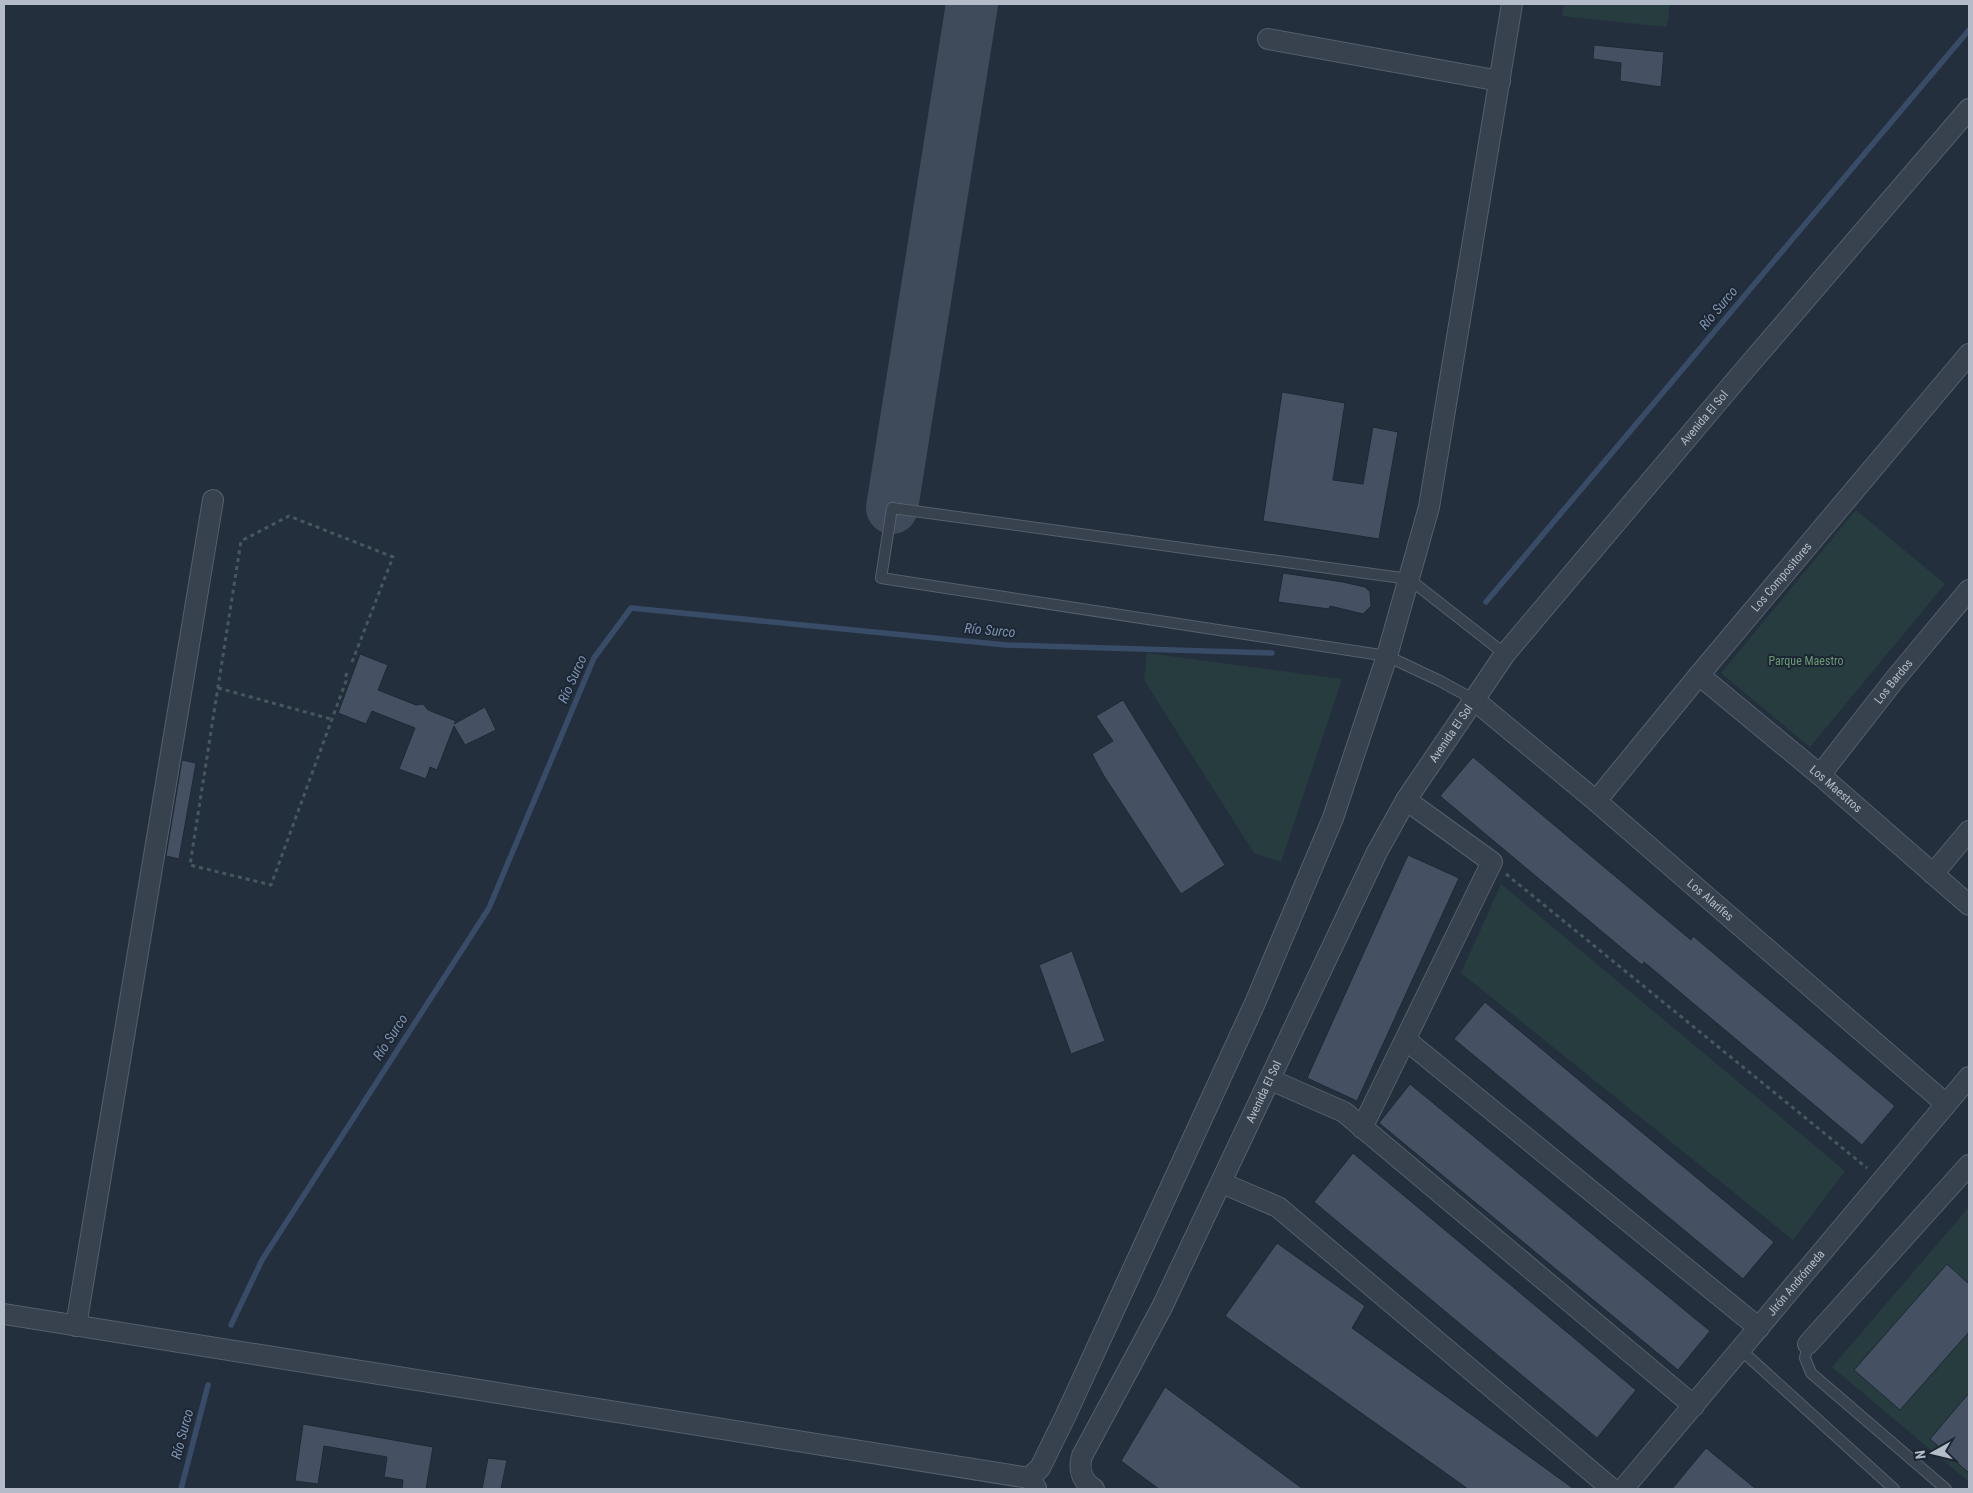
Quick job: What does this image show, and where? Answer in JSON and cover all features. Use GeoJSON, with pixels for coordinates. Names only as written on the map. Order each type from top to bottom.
{"type":"FeatureCollection","features":[{"type":"Feature","properties":{"kind":"street"},"geometry":{"type":"LineString","coordinates":[[4,1314],[1033,1484],[1255,1002],[1332,818],[1387,656],[1429,507],[1512,4]]}},
{"type":"Feature","properties":{"kind":"street"},"geometry":{"type":"LineString","coordinates":[[1268,39],[1500,81]]}},
{"type":"Feature","properties":{"kind":"street","name":"Avenida El Sol"},"geometry":{"type":"LineString","coordinates":[[1094,1489],[1086,1483],[1082,1476],[1080,1462],[1082,1456],[1140,1350],[1222,1183],[1377,852],[1406,800],[1505,654],[1969,109]]}},
{"type":"Feature","properties":{"kind":"street","name":"Los Compositores"},"geometry":{"type":"LineString","coordinates":[[1596,801],[1699,675],[1969,354]]}},
{"type":"Feature","properties":{"kind":"street"},"geometry":{"type":"LineString","coordinates":[[76,1326],[213,500]]}},
{"type":"Feature","properties":{"kind":"street","name":"Los Bardos"},"geometry":{"type":"LineString","coordinates":[[1820,775],[1895,679],[1969,590]]}},
{"type":"Feature","properties":{"kind":"street","name":"Los Maestros"},"geometry":{"type":"LineString","coordinates":[[1699,675],[1820,775],[1969,905]]}},
{"type":"Feature","properties":{"kind":"street","name":"Los Alarifes"},"geometry":{"type":"LineString","coordinates":[[1473,699],[1596,801],[1946,1104]]}},
{"type":"Feature","properties":{"kind":"street"},"geometry":{"type":"LineString","coordinates":[[1362,1128],[1492,862],[1406,800]]}},
{"type":"Feature","properties":{"kind":"street"},"geometry":{"type":"LineString","coordinates":[[1933,874],[1969,831]]}},
{"type":"Feature","properties":{"kind":"street"},"geometry":{"type":"LineString","coordinates":[[1406,1040],[1760,1328]]}},
{"type":"Feature","properties":{"kind":"street","name":"Jirón Andrómeda"},"geometry":{"type":"LineString","coordinates":[[1623,1489],[1969,1077]]}},
{"type":"Feature","properties":{"kind":"street"},"geometry":{"type":"LineString","coordinates":[[1271,1080],[1344,1112],[1694,1406]]}},
{"type":"Feature","properties":{"kind":"street"},"geometry":{"type":"LineString","coordinates":[[1808,1344],[1969,1165]]}},
{"type":"Feature","properties":{"kind":"street"},"geometry":{"type":"LineString","coordinates":[[1222,1183],[1278,1207],[1612,1489]]}},
{"type":"Feature","properties":{"kind":"lane"},"geometry":{"type":"LineString","coordinates":[[1473,699],[1387,656],[881,578],[892,508],[1409,579],[1505,654]]}},
{"type":"Feature","properties":{"kind":"lane"},"geometry":{"type":"LineString","coordinates":[[1808,1344],[1805,1358],[1811,1373],[1946,1489]]}},
{"type":"Feature","properties":{"kind":"lane"},"geometry":{"type":"LineString","coordinates":[[1741,1350],[1894,1489]]}},
{"type":"Feature","properties":{"kind":"path"},"geometry":{"type":"LineString","coordinates":[[347,673],[271,885],[190,865],[241,541],[289,516],[393,558],[352,662]]}},
{"type":"Feature","properties":{"kind":"path"},"geometry":{"type":"LineString","coordinates":[[218,688],[331,719]]}},
{"type":"Feature","properties":{"kind":"path"},"geometry":{"type":"LineString","coordinates":[[1492,862],[1883,1181]]}},
{"type":"Feature","properties":{"kind":"green space"},"geometry":{"type":"Polygon","coordinates":[[[1564,4],[1670,4],[1667,27],[1562,16],[1564,4]]]}},
{"type":"Feature","properties":{"kind":"green space","name":"Parque Maestro"},"geometry":{"type":"Polygon","coordinates":[[[1856,510],[1945,584],[1810,747],[1721,673],[1856,510]]]}},
{"type":"Feature","properties":{"kind":"green space"},"geometry":{"type":"Polygon","coordinates":[[[1147,653],[1342,679],[1281,862],[1254,853],[1144,680],[1147,653]]]}},
{"type":"Feature","properties":{"kind":"green space"},"geometry":{"type":"Polygon","coordinates":[[[1501,884],[1845,1171],[1793,1240],[1461,973],[1501,884]]]}},
{"type":"Feature","properties":{"kind":"green space"},"geometry":{"type":"Polygon","coordinates":[[[1969,1207],[1969,1482],[1832,1367],[1969,1207]]]}},
{"type":"Feature","properties":{"kind":"building"},"geometry":{"type":"Polygon","coordinates":[[[1594,45],[1664,52],[1661,87],[1620,81],[1621,63],[1593,59],[1594,45]]]}},
{"type":"Feature","properties":{"kind":"building"},"geometry":{"type":"Polygon","coordinates":[[[1282,392],[1345,403],[1333,480],[1363,484],[1373,427],[1398,432],[1379,539],[1263,521],[1282,392]]]}},
{"type":"Feature","properties":{"kind":"building"},"geometry":{"type":"Polygon","coordinates":[[[1283,573],[1365,587],[1370,592],[1371,606],[1363,614],[1330,606],[1329,609],[1278,602],[1283,573]]]}},
{"type":"Feature","properties":{"kind":"building"},"geometry":{"type":"Polygon","coordinates":[[[360,654],[388,665],[378,690],[416,705],[423,704],[428,710],[456,721],[454,724],[485,707],[496,730],[465,745],[454,726],[437,770],[430,767],[426,779],[399,769],[415,728],[372,711],[366,724],[338,713],[360,654]]]}},
{"type":"Feature","properties":{"kind":"building"},"geometry":{"type":"Polygon","coordinates":[[[1123,700],[1225,865],[1181,894],[1104,776],[1092,754],[1113,741],[1096,716],[1123,700]]]}},
{"type":"Feature","properties":{"kind":"building"},"geometry":{"type":"Polygon","coordinates":[[[1473,757],[1691,940],[1693,936],[1895,1106],[1862,1145],[1644,962],[1642,965],[1440,796],[1473,757]]]}},
{"type":"Feature","properties":{"kind":"building"},"geometry":{"type":"Polygon","coordinates":[[[182,760],[196,763],[179,859],[166,856],[182,760]]]}},
{"type":"Feature","properties":{"kind":"building"},"geometry":{"type":"Polygon","coordinates":[[[1408,855],[1459,878],[1357,1101],[1307,1078],[1408,855]]]}},
{"type":"Feature","properties":{"kind":"building"},"geometry":{"type":"Polygon","coordinates":[[[1072,951],[1105,1041],[1071,1054],[1039,965],[1072,951]]]}},
{"type":"Feature","properties":{"kind":"building"},"geometry":{"type":"Polygon","coordinates":[[[1485,1002],[1774,1242],[1743,1279],[1454,1039],[1485,1002]]]}},
{"type":"Feature","properties":{"kind":"building"},"geometry":{"type":"Polygon","coordinates":[[[1410,1084],[1710,1331],[1678,1370],[1379,1123],[1410,1084]]]}},
{"type":"Feature","properties":{"kind":"building"},"geometry":{"type":"Polygon","coordinates":[[[1353,1153],[1636,1390],[1597,1438],[1314,1202],[1353,1153]]]}},
{"type":"Feature","properties":{"kind":"building"},"geometry":{"type":"Polygon","coordinates":[[[1277,1243],[1365,1306],[1352,1328],[1574,1489],[1468,1489],[1225,1316],[1277,1243]]]}},
{"type":"Feature","properties":{"kind":"building"},"geometry":{"type":"Polygon","coordinates":[[[1947,1264],[1969,1284],[1969,1332],[1900,1410],[1854,1370],[1947,1264]]]}},
{"type":"Feature","properties":{"kind":"building"},"geometry":{"type":"Polygon","coordinates":[[[1165,1387],[1303,1489],[1159,1489],[1121,1461],[1165,1387]]]}},
{"type":"Feature","properties":{"kind":"building"},"geometry":{"type":"Polygon","coordinates":[[[1969,1393],[1969,1473],[1930,1439],[1969,1393]]]}},
{"type":"Feature","properties":{"kind":"building"},"geometry":{"type":"Polygon","coordinates":[[[303,1424],[433,1447],[426,1489],[402,1489],[403,1480],[384,1477],[387,1457],[324,1446],[318,1484],[295,1481],[303,1424]]]}},
{"type":"Feature","properties":{"kind":"building"},"geometry":{"type":"Polygon","coordinates":[[[1706,1448],[1756,1489],[1672,1489],[1706,1448]]]}},
{"type":"Feature","properties":{"kind":"building"},"geometry":{"type":"Polygon","coordinates":[[[488,1458],[507,1460],[501,1489],[482,1489],[488,1458]]]}},
{"type":"Feature","properties":{"kind":"waterway","name":"Río Surco"},"geometry":{"type":"LineString","coordinates":[[1486,602],[1969,30]]}},
{"type":"Feature","properties":{"kind":"waterway","name":"Río Surco"},"geometry":{"type":"LineString","coordinates":[[231,1325],[262,1260],[489,908],[594,658],[631,608],[1006,645],[1272,653]]}},
{"type":"Feature","properties":{"kind":"waterway","name":"Río Surco"},"geometry":{"type":"LineString","coordinates":[[181,1489],[208,1385]]}},
{"type":"Feature","properties":{"kind":"taxiway"},"geometry":{"type":"LineString","coordinates":[[892,508],[972,4]]}}]}
